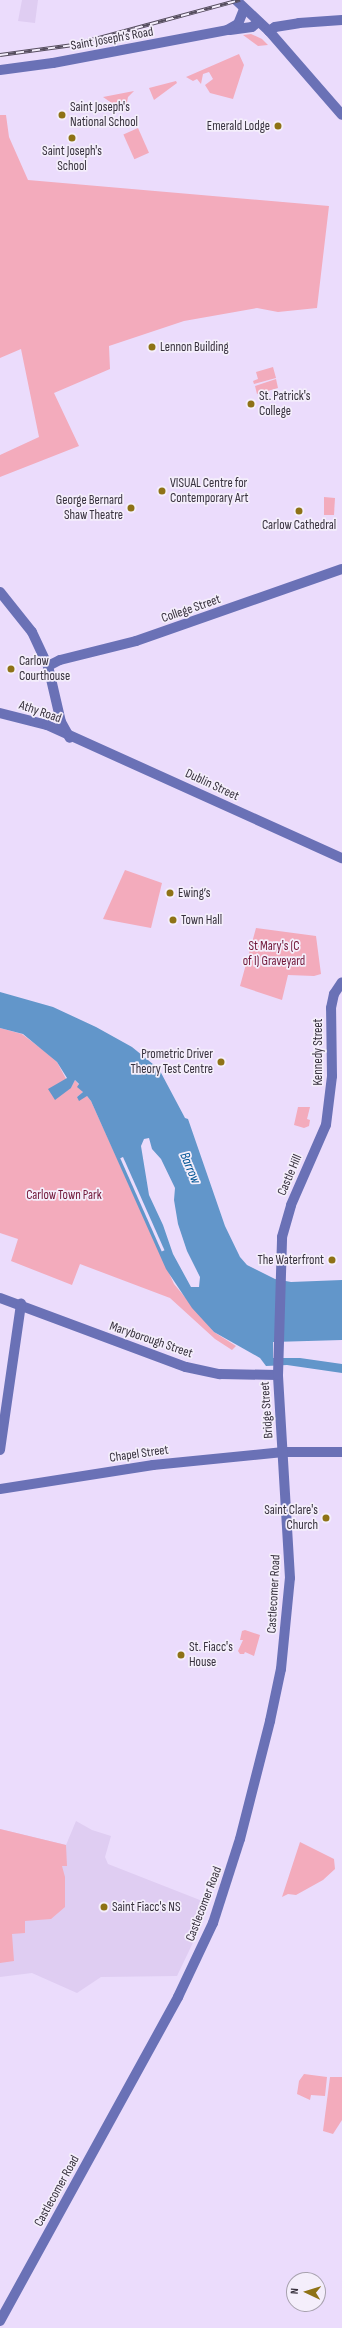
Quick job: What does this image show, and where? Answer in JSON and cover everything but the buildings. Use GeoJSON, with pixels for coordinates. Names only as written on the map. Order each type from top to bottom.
{"type":"FeatureCollection","features":[{"type":"Feature","properties":{"kind":"main road"},"geometry":{"type":"LineString","coordinates":[[236,0],[269,31],[342,115]]}},
{"type":"Feature","properties":{"kind":"main road"},"geometry":{"type":"LineString","coordinates":[[227,30],[238,24],[244,8]]}},
{"type":"Feature","properties":{"kind":"main road"},"geometry":{"type":"LineString","coordinates":[[269,31],[275,27],[299,23],[342,20]]}},
{"type":"Feature","properties":{"kind":"main road","name":"Saint Joseph's Road"},"geometry":{"type":"LineString","coordinates":[[0,70],[53,63],[227,30],[252,27],[258,22]]}},
{"type":"Feature","properties":{"kind":"main road","name":"College Street"},"geometry":{"type":"LineString","coordinates":[[48,666],[60,660],[136,642],[342,569]]}},
{"type":"Feature","properties":{"kind":"main road"},"geometry":{"type":"LineString","coordinates":[[0,592],[32,632],[48,666],[56,707],[61,722],[70,738]]}},
{"type":"Feature","properties":{"kind":"main road"},"geometry":{"type":"LineString","coordinates":[[41,723],[49,718],[56,707]]}},
{"type":"Feature","properties":{"kind":"main road","name":"Athy Road"},"geometry":{"type":"LineString","coordinates":[[0,713],[41,723],[70,738]]}},
{"type":"Feature","properties":{"kind":"main road","name":"Dublin Street"},"geometry":{"type":"LineString","coordinates":[[70,738],[161,776],[342,858]]}},
{"type":"Feature","properties":{"kind":"main road","name":"Kennedy Street"},"geometry":{"type":"LineString","coordinates":[[326,1125],[332,1076],[331,1008],[334,994],[342,982]]}},
{"type":"Feature","properties":{"kind":"main road","name":"Castle Hill"},"geometry":{"type":"LineString","coordinates":[[281,1277],[282,1237],[292,1205],[326,1125]]}},
{"type":"Feature","properties":{"kind":"main road","name":"Bridge Street"},"geometry":{"type":"LineString","coordinates":[[281,1277],[278,1370],[283,1452]]}},
{"type":"Feature","properties":{"kind":"main road","name":"Maryborough Street"},"geometry":{"type":"LineString","coordinates":[[0,1298],[21,1304],[186,1368],[225,1374],[278,1370]]}},
{"type":"Feature","properties":{"kind":"main road"},"geometry":{"type":"LineString","coordinates":[[0,1450],[21,1304]]}},
{"type":"Feature","properties":{"kind":"main road","name":"Chapel Street"},"geometry":{"type":"LineString","coordinates":[[0,1489],[153,1465],[283,1452],[342,1452]]}},
{"type":"Feature","properties":{"kind":"main road","name":"Castlecomer Road"},"geometry":{"type":"LineString","coordinates":[[0,2321],[180,1993],[213,1923],[226,1886],[270,1721],[281,1669],[290,1578],[283,1452]]}},
{"type":"Feature","properties":{"kind":"shaded area"},"geometry":{"type":"Polygon","coordinates":[[[22,0],[38,0],[35,23],[18,21],[22,0]]]}},
{"type":"Feature","properties":{"kind":"shaded area","name":"Saint Fiacc's NS"},"geometry":{"type":"Polygon","coordinates":[[[76,1821],[92,1830],[111,1836],[105,1857],[108,1864],[210,1904],[204,1912],[197,1927],[199,1930],[177,1976],[101,1977],[77,1993],[32,1973],[0,1977],[0,1829],[66,1845],[76,1821]]]}},
{"type":"Feature","properties":{"kind":"green space"},"geometry":{"type":"Polygon","coordinates":[[[251,34],[262,39],[268,45],[258,46],[243,35],[251,34]]]}},
{"type":"Feature","properties":{"kind":"green space"},"geometry":{"type":"Polygon","coordinates":[[[239,54],[244,65],[233,99],[210,93],[205,85],[213,79],[209,72],[203,74],[201,84],[197,79],[193,81],[186,77],[239,54]]]}},
{"type":"Feature","properties":{"kind":"green space"},"geometry":{"type":"Polygon","coordinates":[[[176,81],[177,83],[154,100],[149,88],[176,81]]]}},
{"type":"Feature","properties":{"kind":"green space"},"geometry":{"type":"Polygon","coordinates":[[[134,91],[128,97],[125,112],[103,97],[134,91]]]}},
{"type":"Feature","properties":{"kind":"green space"},"geometry":{"type":"Polygon","coordinates":[[[0,115],[6,115],[9,137],[28,180],[329,206],[317,308],[278,312],[257,308],[184,321],[109,346],[110,369],[54,393],[79,446],[0,477],[0,455],[39,437],[21,349],[0,358],[0,115]]]}},
{"type":"Feature","properties":{"kind":"green space"},"geometry":{"type":"Polygon","coordinates":[[[138,128],[149,153],[134,159],[123,135],[138,128]]]}},
{"type":"Feature","properties":{"kind":"green space"},"geometry":{"type":"Polygon","coordinates":[[[273,367],[276,378],[254,384],[253,381],[258,379],[256,372],[273,367]]]}},
{"type":"Feature","properties":{"kind":"green space"},"geometry":{"type":"Polygon","coordinates":[[[276,379],[278,388],[257,394],[255,386],[276,379]]]}},
{"type":"Feature","properties":{"kind":"green space"},"geometry":{"type":"Polygon","coordinates":[[[324,497],[335,498],[334,515],[324,515],[324,497]]]}},
{"type":"Feature","properties":{"kind":"green space"},"geometry":{"type":"Polygon","coordinates":[[[125,870],[162,883],[151,928],[103,919],[125,870]]]}},
{"type":"Feature","properties":{"kind":"green space","name":"St Mary's (C of I) Graveyard"},"geometry":{"type":"Polygon","coordinates":[[[256,928],[316,936],[321,974],[314,976],[288,975],[282,1000],[240,986],[256,928]]]}},
{"type":"Feature","properties":{"kind":"green space","name":"Carlow Town Park"},"geometry":{"type":"Polygon","coordinates":[[[0,1028],[22,1034],[43,1050],[57,1062],[71,1088],[75,1080],[79,1085],[83,1092],[77,1097],[87,1096],[91,1101],[174,1284],[214,1332],[236,1346],[232,1350],[215,1339],[170,1298],[80,1264],[72,1285],[11,1261],[18,1239],[0,1233],[0,1028]]]}},
{"type":"Feature","properties":{"kind":"green space"},"geometry":{"type":"Polygon","coordinates":[[[298,1107],[310,1107],[307,1119],[310,1120],[309,1126],[304,1128],[294,1125],[298,1107]]]}},
{"type":"Feature","properties":{"kind":"green space"},"geometry":{"type":"Polygon","coordinates":[[[245,1630],[260,1635],[254,1656],[245,1652],[244,1654],[240,1654],[238,1651],[243,1640],[240,1640],[242,1631],[245,1630]]]}},
{"type":"Feature","properties":{"kind":"green space"},"geometry":{"type":"Polygon","coordinates":[[[0,1829],[66,1845],[67,1866],[62,1866],[65,1877],[65,1907],[51,1919],[25,1921],[25,1933],[12,1934],[14,1961],[0,1963],[0,1829]]]}},
{"type":"Feature","properties":{"kind":"green space"},"geometry":{"type":"Polygon","coordinates":[[[300,1842],[334,1859],[335,1869],[323,1880],[296,1895],[288,1894],[282,1897],[300,1842]]]}},
{"type":"Feature","properties":{"kind":"green space"},"geometry":{"type":"Polygon","coordinates":[[[304,2074],[327,2077],[325,2096],[311,2095],[310,2100],[297,2094],[299,2081],[304,2074]]]}},
{"type":"Feature","properties":{"kind":"green space"},"geometry":{"type":"Polygon","coordinates":[[[330,2077],[342,2077],[342,2120],[333,2134],[323,2131],[330,2077]]]}},
{"type":"Feature","properties":{"kind":"water","name":"Barrow"},"geometry":{"type":"Polygon","coordinates":[[[0,992],[53,1007],[96,1027],[132,1047],[159,1069],[185,1118],[188,1119],[225,1226],[240,1257],[247,1265],[275,1279],[291,1282],[342,1280],[342,1340],[273,1342],[273,1358],[300,1358],[342,1364],[342,1373],[287,1365],[266,1366],[260,1358],[214,1332],[192,1308],[166,1269],[91,1101],[87,1096],[79,1101],[77,1097],[83,1092],[77,1087],[79,1084],[75,1080],[71,1088],[55,1100],[48,1089],[67,1078],[57,1062],[23,1034],[0,1028],[0,992]],[[149,1138],[144,1139],[141,1146],[149,1195],[163,1225],[173,1254],[191,1287],[199,1287],[200,1277],[187,1251],[178,1224],[174,1200],[175,1188],[161,1159],[152,1149],[149,1138]]]}},
{"type":"Feature","properties":{"kind":"pier"},"geometry":{"type":"Polygon","coordinates":[[[123,1157],[164,1250],[162,1251],[120,1158],[123,1157]]]}},
{"type":"Feature","properties":{"kind":"railway"},"geometry":{"type":"LineString","coordinates":[[0,55],[73,45],[240,0]]}},
{"type":"Feature","properties":{"kind":"place","name":"Saint Joseph's National School"},"geometry":{"type":"Point","coordinates":[62,115]}},
{"type":"Feature","properties":{"kind":"place","name":"Emerald Lodge"},"geometry":{"type":"Point","coordinates":[278,126]}},
{"type":"Feature","properties":{"kind":"place","name":"Saint Joseph's School"},"geometry":{"type":"Point","coordinates":[72,138]}},
{"type":"Feature","properties":{"kind":"place","name":"Lennon Building"},"geometry":{"type":"Point","coordinates":[152,347]}},
{"type":"Feature","properties":{"kind":"place","name":"St. Patrick's College"},"geometry":{"type":"Point","coordinates":[251,404]}},
{"type":"Feature","properties":{"kind":"place","name":"VISUAL Centre for Contemporary Art"},"geometry":{"type":"Point","coordinates":[162,491]}},
{"type":"Feature","properties":{"kind":"place","name":"George Bernard Shaw Theatre"},"geometry":{"type":"Point","coordinates":[131,508]}},
{"type":"Feature","properties":{"kind":"place","name":"Carlow Cathedral"},"geometry":{"type":"Point","coordinates":[299,511]}},
{"type":"Feature","properties":{"kind":"place","name":"Carlow Courthouse"},"geometry":{"type":"Point","coordinates":[11,669]}},
{"type":"Feature","properties":{"kind":"place","name":"Ewing’s"},"geometry":{"type":"Point","coordinates":[170,893]}},
{"type":"Feature","properties":{"kind":"place","name":"Town Hall"},"geometry":{"type":"Point","coordinates":[173,920]}},
{"type":"Feature","properties":{"kind":"place","name":"Prometric Driver Theory Test Centre"},"geometry":{"type":"Point","coordinates":[221,1062]}},
{"type":"Feature","properties":{"kind":"place","name":"The Waterfront"},"geometry":{"type":"Point","coordinates":[332,1260]}},
{"type":"Feature","properties":{"kind":"place","name":"Saint Clare's Church"},"geometry":{"type":"Point","coordinates":[326,1518]}},
{"type":"Feature","properties":{"kind":"place","name":"St. Fiacc's House"},"geometry":{"type":"Point","coordinates":[181,1655]}},
{"type":"Feature","properties":{"kind":"place","name":"Saint Fiacc's NS"},"geometry":{"type":"Point","coordinates":[104,1907]}}]}
